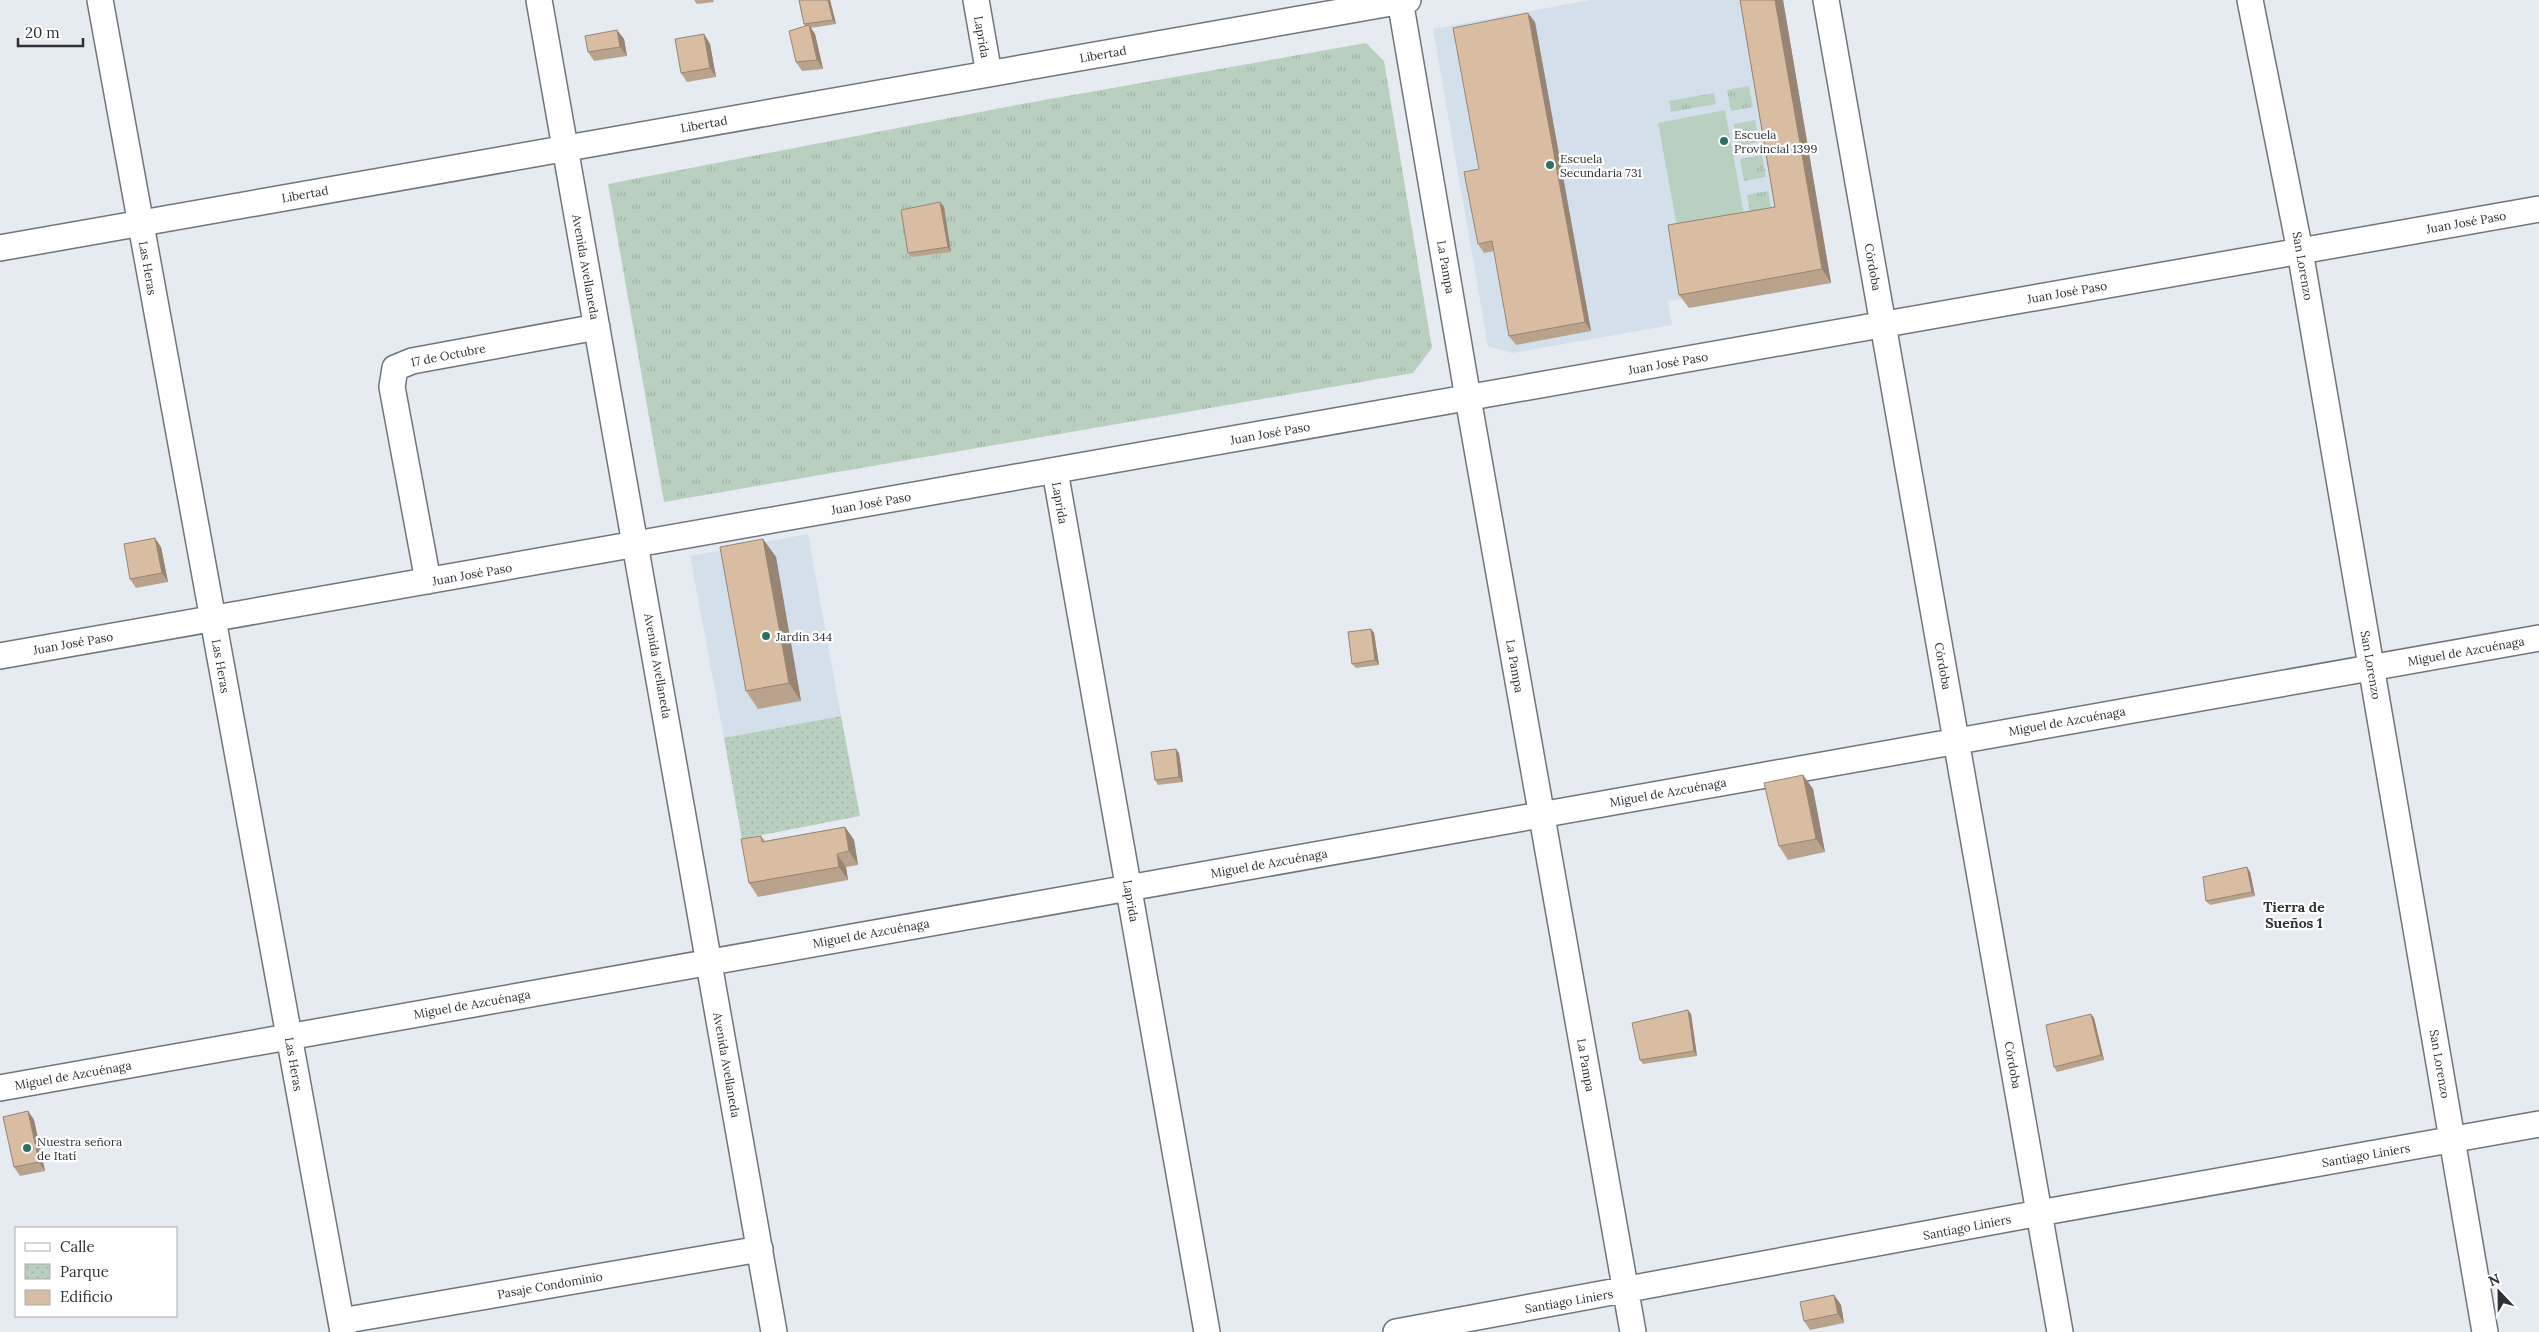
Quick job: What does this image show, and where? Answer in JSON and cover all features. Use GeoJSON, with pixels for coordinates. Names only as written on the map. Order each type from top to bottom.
{"type":"FeatureCollection","features":[{"type":"Feature","properties":{"kind":"street","name":"Las Heras"},"geometry":{"type":"LineString","coordinates":[[100,0],[342,1327]]}},
{"type":"Feature","properties":{"kind":"street","name":"Avenida Avellaneda"},"geometry":{"type":"LineString","coordinates":[[539,0],[774,1332]]}},
{"type":"Feature","properties":{"kind":"street","name":"Laprida"},"geometry":{"type":"LineString","coordinates":[[976,0],[989,74]]}},
{"type":"Feature","properties":{"kind":"street","name":"Libertad"},"geometry":{"type":"LineString","coordinates":[[0,248],[1403,0]]}},
{"type":"Feature","properties":{"kind":"street","name":"La Pampa"},"geometry":{"type":"LineString","coordinates":[[1403,0],[1468,398],[1633,1332]]}},
{"type":"Feature","properties":{"kind":"street","name":"Córdoba"},"geometry":{"type":"LineString","coordinates":[[1826,0],[2060,1332]]}},
{"type":"Feature","properties":{"kind":"street","name":"San Lorenzo"},"geometry":{"type":"LineString","coordinates":[[2250,0],[2300,251],[2485,1332]]}},
{"type":"Feature","properties":{"kind":"street","name":"Juan José Paso"},"geometry":{"type":"LineString","coordinates":[[0,656],[2539,209]]}},
{"type":"Feature","properties":{"kind":"street","name":"17 de Octubre"},"geometry":{"type":"LineString","coordinates":[[428,581],[392,387],[395,368],[412,361],[597,327]]}},
{"type":"Feature","properties":{"kind":"street","name":"Laprida"},"geometry":{"type":"LineString","coordinates":[[1055,471],[1207,1332]]}},
{"type":"Feature","properties":{"kind":"street","name":"Miguel de Azcuénaga"},"geometry":{"type":"LineString","coordinates":[[0,1088],[2539,638]]}},
{"type":"Feature","properties":{"kind":"street","name":"Santiago Liniers"},"geometry":{"type":"LineString","coordinates":[[1396,1332],[2039,1213],[2539,1124]]}},
{"type":"Feature","properties":{"kind":"street","name":"Pasaje Condominio"},"geometry":{"type":"LineString","coordinates":[[342,1327],[760,1249]]}},
{"type":"Feature","properties":{"kind":"shaded area"},"geometry":{"type":"Polygon","coordinates":[[[1590,0],[1783,0],[1831,283],[1689,308],[1687,298],[1668,301],[1672,325],[1512,353],[1488,346],[1433,29],[1590,0]]]}},
{"type":"Feature","properties":{"kind":"shaded area","name":"Jardín 344"},"geometry":{"type":"Polygon","coordinates":[[[808,534],[841,716],[724,738],[690,556],[808,534]]]}},
{"type":"Feature","properties":{"kind":"green space"},"geometry":{"type":"Polygon","coordinates":[[[1366,43],[1384,61],[1432,348],[1413,373],[664,502],[608,184],[1022,104],[1366,43]]]}},
{"type":"Feature","properties":{"kind":"green space"},"geometry":{"type":"Polygon","coordinates":[[[1749,86],[1753,107],[1731,111],[1727,90],[1749,86]]]}},
{"type":"Feature","properties":{"kind":"green space"},"geometry":{"type":"Polygon","coordinates":[[[1714,93],[1716,104],[1671,112],[1669,101],[1714,93]]]}},
{"type":"Feature","properties":{"kind":"green space"},"geometry":{"type":"Polygon","coordinates":[[[1725,110],[1746,225],[1679,238],[1658,123],[1725,110]]]}},
{"type":"Feature","properties":{"kind":"green space"},"geometry":{"type":"Polygon","coordinates":[[[1755,120],[1759,142],[1738,146],[1734,124],[1755,120]]]}},
{"type":"Feature","properties":{"kind":"green space"},"geometry":{"type":"Polygon","coordinates":[[[1762,155],[1766,177],[1744,181],[1740,159],[1762,155]]]}},
{"type":"Feature","properties":{"kind":"green space"},"geometry":{"type":"Polygon","coordinates":[[[1768,191],[1772,213],[1751,217],[1747,195],[1768,191]]]}},
{"type":"Feature","properties":{"kind":"green space"},"geometry":{"type":"Polygon","coordinates":[[[841,716],[860,816],[742,839],[724,738],[841,716]]]}},
{"type":"Feature","properties":{"kind":"building"},"geometry":{"type":"Polygon","coordinates":[[[799,0],[828,0],[833,20],[804,24],[799,0]]]}},
{"type":"Feature","properties":{"kind":"building"},"geometry":{"type":"Polygon","coordinates":[[[1740,0],[1775,0],[1822,269],[1679,295],[1668,225],[1775,207],[1740,0]]]}},
{"type":"Feature","properties":{"kind":"building"},"geometry":{"type":"Polygon","coordinates":[[[1528,13],[1585,322],[1509,336],[1492,241],[1478,244],[1464,172],[1479,169],[1453,28],[1528,13]]]}},
{"type":"Feature","properties":{"kind":"building"},"geometry":{"type":"Polygon","coordinates":[[[809,25],[817,60],[796,62],[789,31],[809,25]]]}},
{"type":"Feature","properties":{"kind":"building"},"geometry":{"type":"Polygon","coordinates":[[[617,30],[620,47],[588,52],[585,36],[617,30]]]}},
{"type":"Feature","properties":{"kind":"building"},"geometry":{"type":"Polygon","coordinates":[[[704,34],[710,68],[681,73],[675,39],[704,34]]]}},
{"type":"Feature","properties":{"kind":"building"},"geometry":{"type":"Polygon","coordinates":[[[940,202],[948,247],[908,253],[901,210],[940,202]]]}},
{"type":"Feature","properties":{"kind":"building"},"geometry":{"type":"Polygon","coordinates":[[[155,538],[162,573],[130,579],[124,544],[155,538]]]}},
{"type":"Feature","properties":{"kind":"building"},"geometry":{"type":"Polygon","coordinates":[[[763,539],[789,683],[746,691],[720,547],[763,539]]]}},
{"type":"Feature","properties":{"kind":"building"},"geometry":{"type":"Polygon","coordinates":[[[1371,629],[1375,660],[1352,664],[1348,632],[1371,629]]]}},
{"type":"Feature","properties":{"kind":"building"},"geometry":{"type":"Polygon","coordinates":[[[1176,749],[1179,777],[1155,780],[1151,752],[1176,749]]]}},
{"type":"Feature","properties":{"kind":"building"},"geometry":{"type":"Polygon","coordinates":[[[1803,775],[1816,839],[1779,846],[1764,783],[1803,775]]]}},
{"type":"Feature","properties":{"kind":"building"},"geometry":{"type":"Polygon","coordinates":[[[845,827],[849,851],[837,854],[839,867],[749,883],[741,839],[761,836],[762,842],[845,827]]]}},
{"type":"Feature","properties":{"kind":"building"},"geometry":{"type":"Polygon","coordinates":[[[2247,867],[2252,892],[2206,901],[2203,877],[2247,867]]]}},
{"type":"Feature","properties":{"kind":"building"},"geometry":{"type":"Polygon","coordinates":[[[1688,1010],[1694,1051],[1640,1060],[1632,1023],[1688,1010]]]}},
{"type":"Feature","properties":{"kind":"building"},"geometry":{"type":"Polygon","coordinates":[[[2091,1014],[2101,1055],[2054,1067],[2046,1025],[2091,1014]]]}},
{"type":"Feature","properties":{"kind":"building","name":"Nuestra señora de Itatí"},"geometry":{"type":"Polygon","coordinates":[[[28,1111],[39,1162],[14,1167],[3,1117],[28,1111]]]}},
{"type":"Feature","properties":{"kind":"building"},"geometry":{"type":"Polygon","coordinates":[[[1834,1295],[1838,1314],[1804,1321],[1800,1302],[1834,1295]]]}},
{"type":"Feature","properties":{"kind":"place","name":"Escuela Provincial 1399"},"geometry":{"type":"Point","coordinates":[1724,141]}},
{"type":"Feature","properties":{"kind":"place","name":"Escuela Secundaria 731"},"geometry":{"type":"Point","coordinates":[1550,165]}},
{"type":"Feature","properties":{"kind":"place","name":"Jardín 344"},"geometry":{"type":"Point","coordinates":[766,636]}},
{"type":"Feature","properties":{"kind":"place","name":"Nuestra señora de Itatí"},"geometry":{"type":"Point","coordinates":[27,1148]}},
{"type":"Feature","properties":{"kind":"district","name":"Tierra de Sueños 1"},"geometry":{"type":"Point","coordinates":[2294,916]}}]}
